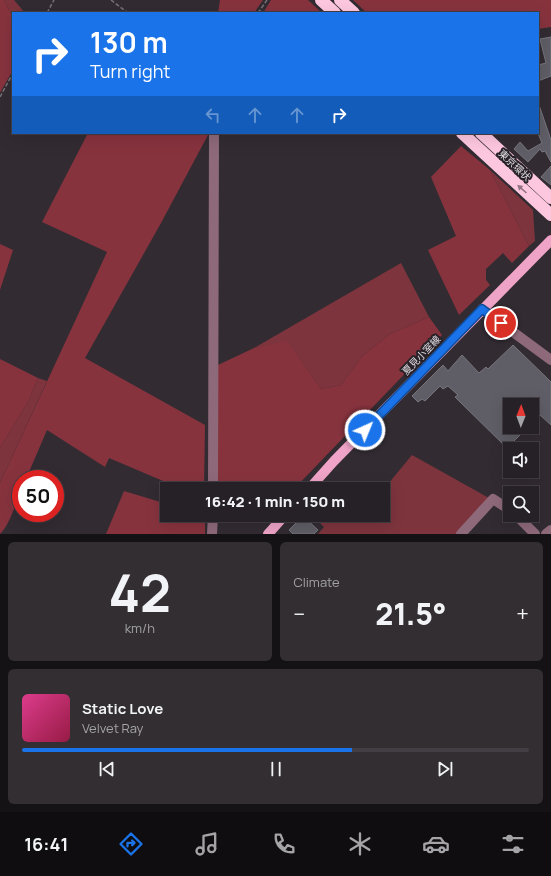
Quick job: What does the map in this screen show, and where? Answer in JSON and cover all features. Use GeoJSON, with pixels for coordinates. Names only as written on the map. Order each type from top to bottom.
{"type":"FeatureCollection","features":[{"type":"Feature","properties":{"kind":"highway"},"geometry":{"type":"LineString","coordinates":[[321,0],[334,12]]}},
{"type":"Feature","properties":{"kind":"highway"},"geometry":{"type":"LineString","coordinates":[[340,0],[353,12]]}},
{"type":"Feature","properties":{"kind":"highway","name":"東京環状"},"geometry":{"type":"LineString","coordinates":[[463,134],[551,215]]}},
{"type":"Feature","properties":{"kind":"highway","name":"東京環状"},"geometry":{"type":"LineString","coordinates":[[482,134],[551,198]]}},
{"type":"Feature","properties":{"kind":"main road","name":"夏見小室線"},"geometry":{"type":"LineString","coordinates":[[316,482],[482,309],[551,240]]}},
{"type":"Feature","properties":{"kind":"main road"},"geometry":{"type":"LineString","coordinates":[[268,534],[279,522]]}},
{"type":"Feature","properties":{"kind":"street"},"geometry":{"type":"LineString","coordinates":[[213,482],[214,134]]}},
{"type":"Feature","properties":{"kind":"street"},"geometry":{"type":"LineString","coordinates":[[482,309],[551,360]]}},
{"type":"Feature","properties":{"kind":"street"},"geometry":{"type":"LineString","coordinates":[[461,534],[493,499],[503,505]]}},
{"type":"Feature","properties":{"kind":"street"},"geometry":{"type":"LineString","coordinates":[[212,522],[212,534]]}},
{"type":"Feature","properties":{"kind":"street"},"geometry":{"type":"LineString","coordinates":[[523,522],[535,534]]}},
{"type":"Feature","properties":{"kind":"street"},"geometry":{"type":"LineString","coordinates":[[546,534],[551,530]]}},
{"type":"Feature","properties":{"kind":"path"},"geometry":{"type":"LineString","coordinates":[[48,12],[54,0]]}},
{"type":"Feature","properties":{"kind":"path"},"geometry":{"type":"LineString","coordinates":[[111,0],[127,12]]}},
{"type":"Feature","properties":{"kind":"path"},"geometry":{"type":"LineString","coordinates":[[259,12],[268,0]]}},
{"type":"Feature","properties":{"kind":"path"},"geometry":{"type":"LineString","coordinates":[[0,97],[12,75]]}},
{"type":"Feature","properties":{"kind":"shaded area"},"geometry":{"type":"Polygon","coordinates":[[[0,0],[4,0],[12,16],[12,72],[0,93],[0,0]]]}},
{"type":"Feature","properties":{"kind":"shaded area"},"geometry":{"type":"Polygon","coordinates":[[[4,0],[14,0],[24,12],[12,12],[12,16],[4,0]]]}},
{"type":"Feature","properties":{"kind":"shaded area"},"geometry":{"type":"Polygon","coordinates":[[[220,0],[263,0],[255,12],[218,12],[220,0]]]}},
{"type":"Feature","properties":{"kind":"shaded area"},"geometry":{"type":"Polygon","coordinates":[[[271,0],[308,0],[321,12],[264,12],[271,0]]]}},
{"type":"Feature","properties":{"kind":"shaded area"},"geometry":{"type":"Polygon","coordinates":[[[353,0],[551,0],[551,27],[539,29],[539,12],[366,12],[353,0]]]}},
{"type":"Feature","properties":{"kind":"shaded area"},"geometry":{"type":"Polygon","coordinates":[[[87,134],[208,134],[161,223],[85,358],[205,425],[204,482],[166,482],[109,458],[105,467],[47,430],[30,470],[12,470],[12,513],[8,524],[0,534],[0,483],[107,252],[42,222],[87,134]]]}},
{"type":"Feature","properties":{"kind":"shaded area"},"geometry":{"type":"Polygon","coordinates":[[[461,146],[490,170],[529,246],[512,263],[503,253],[486,269],[486,280],[490,285],[459,315],[428,250],[456,236],[431,177],[461,146]]]}},
{"type":"Feature","properties":{"kind":"shaded area"},"geometry":{"type":"Polygon","coordinates":[[[490,170],[533,210],[535,241],[529,246],[490,170]]]}},
{"type":"Feature","properties":{"kind":"shaded area"},"geometry":{"type":"Polygon","coordinates":[[[0,244],[13,250],[0,290],[0,244]]]}},
{"type":"Feature","properties":{"kind":"shaded area"},"geometry":{"type":"Polygon","coordinates":[[[401,263],[429,317],[390,334],[362,356],[341,385],[321,389],[287,342],[254,348],[401,263]]]}},
{"type":"Feature","properties":{"kind":"shaded area"},"geometry":{"type":"Polygon","coordinates":[[[429,317],[442,335],[301,482],[217,482],[218,365],[254,348],[287,341],[321,389],[341,385],[362,356],[390,334],[429,317]]]}},
{"type":"Feature","properties":{"kind":"shaded area"},"geometry":{"type":"Polygon","coordinates":[[[0,359],[38,378],[28,402],[0,448],[0,359]]]}},
{"type":"Feature","properties":{"kind":"shaded area"},"geometry":{"type":"Polygon","coordinates":[[[38,378],[47,381],[0,483],[0,448],[28,402],[38,378]]]}},
{"type":"Feature","properties":{"kind":"shaded area"},"geometry":{"type":"Polygon","coordinates":[[[412,455],[489,498],[456,534],[318,534],[324,527],[319,522],[390,522],[390,482],[412,455]]]}},
{"type":"Feature","properties":{"kind":"shaded area"},"geometry":{"type":"Polygon","coordinates":[[[124,491],[160,502],[160,522],[205,522],[205,534],[106,534],[124,491]]]}},
{"type":"Feature","properties":{"kind":"building"},"geometry":{"type":"Polygon","coordinates":[[[551,37],[551,76],[539,81],[539,65],[546,63],[540,39],[551,37]]]}},
{"type":"Feature","properties":{"kind":"building"},"geometry":{"type":"Polygon","coordinates":[[[539,105],[551,140],[551,162],[545,151],[542,152],[540,149],[528,162],[514,149],[520,142],[528,151],[542,143],[538,134],[539,105]]]}},
{"type":"Feature","properties":{"kind":"building"},"geometry":{"type":"Polygon","coordinates":[[[551,166],[551,185],[541,177],[551,166]]]}},
{"type":"Feature","properties":{"kind":"building"},"geometry":{"type":"Polygon","coordinates":[[[513,345],[551,382],[551,425],[540,415],[539,416],[539,398],[503,398],[503,434],[521,434],[513,442],[503,442],[503,444],[455,397],[458,395],[448,386],[443,389],[440,386],[425,401],[422,399],[418,402],[412,396],[443,365],[448,371],[462,355],[479,373],[486,367],[488,369],[513,345]]]}},
{"type":"Feature","properties":{"kind":"building"},"geometry":{"type":"Polygon","coordinates":[[[297,522],[309,522],[318,530],[314,534],[293,534],[289,530],[297,522]]]}},
{"type":"Feature","properties":{"kind":"route"},"geometry":{"type":"LineString","coordinates":[[365,430],[482,309],[501,323]]}}]}
